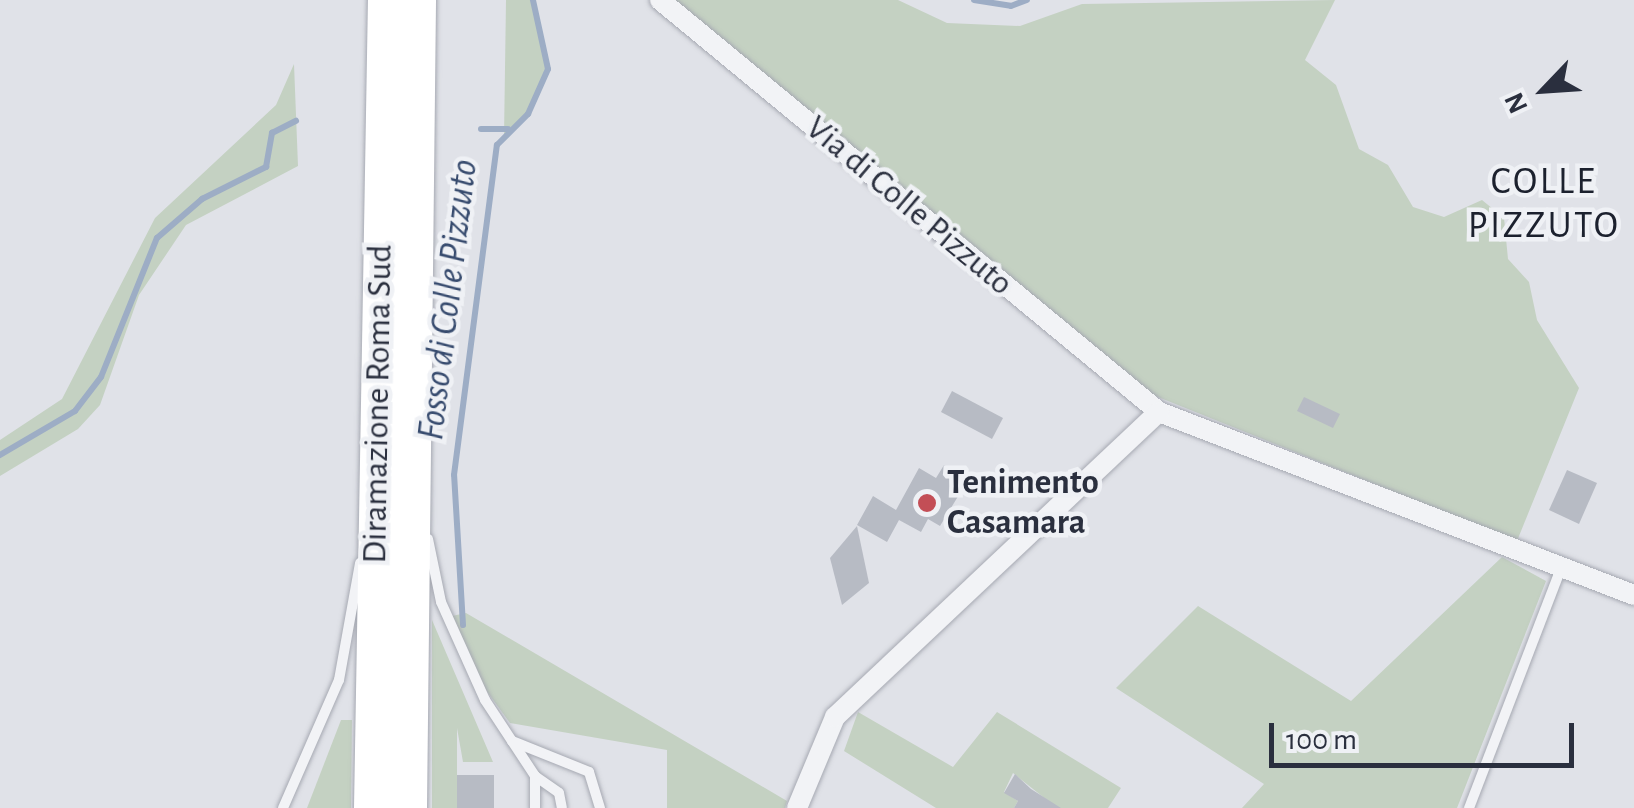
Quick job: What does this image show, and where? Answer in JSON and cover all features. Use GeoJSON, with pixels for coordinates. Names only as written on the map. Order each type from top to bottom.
{"type":"FeatureCollection","features":[{"type":"Feature","properties":{"kind":"highway","name":"Diramazione Roma Sud"},"geometry":{"type":"LineString","coordinates":[[386,0],[408,808]]}},
{"type":"Feature","properties":{"kind":"highway","name":"Diramazione Roma Sud"},"geometry":{"type":"LineString","coordinates":[[373,808],[417,0]]}},
{"type":"Feature","properties":{"kind":"street","name":"Via di Colle Pizzuto"},"geometry":{"type":"LineString","coordinates":[[660,0],[1159,412],[1634,595]]}},
{"type":"Feature","properties":{"kind":"street"},"geometry":{"type":"LineString","coordinates":[[796,808],[835,718],[1159,412]]}},
{"type":"Feature","properties":{"kind":"lane"},"geometry":{"type":"LineString","coordinates":[[394,404],[438,595],[472,676],[535,776],[554,786],[562,808]]}},
{"type":"Feature","properties":{"kind":"lane"},"geometry":{"type":"LineString","coordinates":[[282,808],[292,803],[344,662],[394,404]]}},
{"type":"Feature","properties":{"kind":"lane"},"geometry":{"type":"LineString","coordinates":[[1469,808],[1560,568]]}},
{"type":"Feature","properties":{"kind":"lane"},"geometry":{"type":"LineString","coordinates":[[512,741],[589,772],[600,808]]}},
{"type":"Feature","properties":{"kind":"lane"},"geometry":{"type":"LineString","coordinates":[[535,776],[535,808]]}},
{"type":"Feature","properties":{"kind":"green space"},"geometry":{"type":"Polygon","coordinates":[[[506,0],[533,0],[548,69],[528,114],[504,136],[506,0]]]}},
{"type":"Feature","properties":{"kind":"green space"},"geometry":{"type":"Polygon","coordinates":[[[672,0],[898,0],[947,23],[1020,26],[1082,4],[1335,0],[1305,60],[1336,85],[1359,149],[1388,165],[1413,207],[1444,217],[1482,200],[1504,218],[1508,259],[1529,282],[1537,320],[1579,388],[1517,541],[1153,395],[672,0]]]}},
{"type":"Feature","properties":{"kind":"green space"},"geometry":{"type":"Polygon","coordinates":[[[294,64],[298,166],[186,225],[139,295],[100,405],[78,429],[0,476],[0,440],[62,399],[155,218],[276,105],[294,64]]]}},
{"type":"Feature","properties":{"kind":"green space"},"geometry":{"type":"Polygon","coordinates":[[[1502,557],[1546,581],[1457,808],[1242,808],[1264,784],[1116,688],[1198,606],[1351,701],[1502,557]]]}},
{"type":"Feature","properties":{"kind":"green space"},"geometry":{"type":"Polygon","coordinates":[[[466,613],[787,801],[785,808],[667,808],[667,750],[510,723],[480,682],[452,616],[466,613]]]}},
{"type":"Feature","properties":{"kind":"green space"},"geometry":{"type":"Polygon","coordinates":[[[432,620],[493,762],[463,762],[457,728],[457,808],[432,808],[432,620]]]}},
{"type":"Feature","properties":{"kind":"green space"},"geometry":{"type":"Polygon","coordinates":[[[858,712],[953,767],[997,712],[1121,788],[1108,808],[1057,808],[1013,773],[1004,792],[1018,801],[1014,808],[936,808],[844,751],[858,712]]]}},
{"type":"Feature","properties":{"kind":"green space"},"geometry":{"type":"Polygon","coordinates":[[[341,720],[352,720],[351,808],[307,808],[341,720]]]}},
{"type":"Feature","properties":{"kind":"building"},"geometry":{"type":"Polygon","coordinates":[[[952,391],[1003,418],[992,439],[941,412],[952,391]]]}},
{"type":"Feature","properties":{"kind":"building"},"geometry":{"type":"Polygon","coordinates":[[[1304,397],[1340,414],[1333,428],[1297,411],[1304,397]]]}},
{"type":"Feature","properties":{"kind":"building","name":"Tenimento Casamara"},"geometry":{"type":"Polygon","coordinates":[[[944,465],[968,480],[940,526],[928,519],[921,532],[899,520],[887,542],[857,525],[873,496],[896,510],[919,468],[936,478],[944,465]]]}},
{"type":"Feature","properties":{"kind":"building"},"geometry":{"type":"Polygon","coordinates":[[[1567,470],[1597,483],[1579,524],[1549,510],[1567,470]]]}},
{"type":"Feature","properties":{"kind":"building"},"geometry":{"type":"Polygon","coordinates":[[[857,526],[869,583],[842,605],[830,558],[857,526]]]}},
{"type":"Feature","properties":{"kind":"building"},"geometry":{"type":"Polygon","coordinates":[[[1015,774],[1061,808],[1014,808],[1018,801],[1004,793],[1015,774]]]}},
{"type":"Feature","properties":{"kind":"building"},"geometry":{"type":"Polygon","coordinates":[[[457,775],[494,775],[494,808],[457,808],[457,775]]]}},
{"type":"Feature","properties":{"kind":"waterway","name":"Fosso di Colle Pizzuto"},"geometry":{"type":"LineString","coordinates":[[463,625],[454,475],[497,145],[528,114],[548,69],[533,0]]}},
{"type":"Feature","properties":{"kind":"waterway","name":"Fosso di Colle Pizzuto"},"geometry":{"type":"LineString","coordinates":[[974,0],[1011,6],[1027,0]]}},
{"type":"Feature","properties":{"kind":"waterway"},"geometry":{"type":"LineString","coordinates":[[0,455],[75,411],[101,377],[157,238],[202,199],[266,167],[272,133],[296,121]]}},
{"type":"Feature","properties":{"kind":"waterway"},"geometry":{"type":"LineString","coordinates":[[481,129],[508,129]]}},
{"type":"Feature","properties":{"kind":"place","name":"Tenimento Casamara"},"geometry":{"type":"Point","coordinates":[927,503]}},
{"type":"Feature","properties":{"kind":"district","name":"COLLE PIZZUTO"},"geometry":{"type":"Point","coordinates":[1544,205]}}]}
